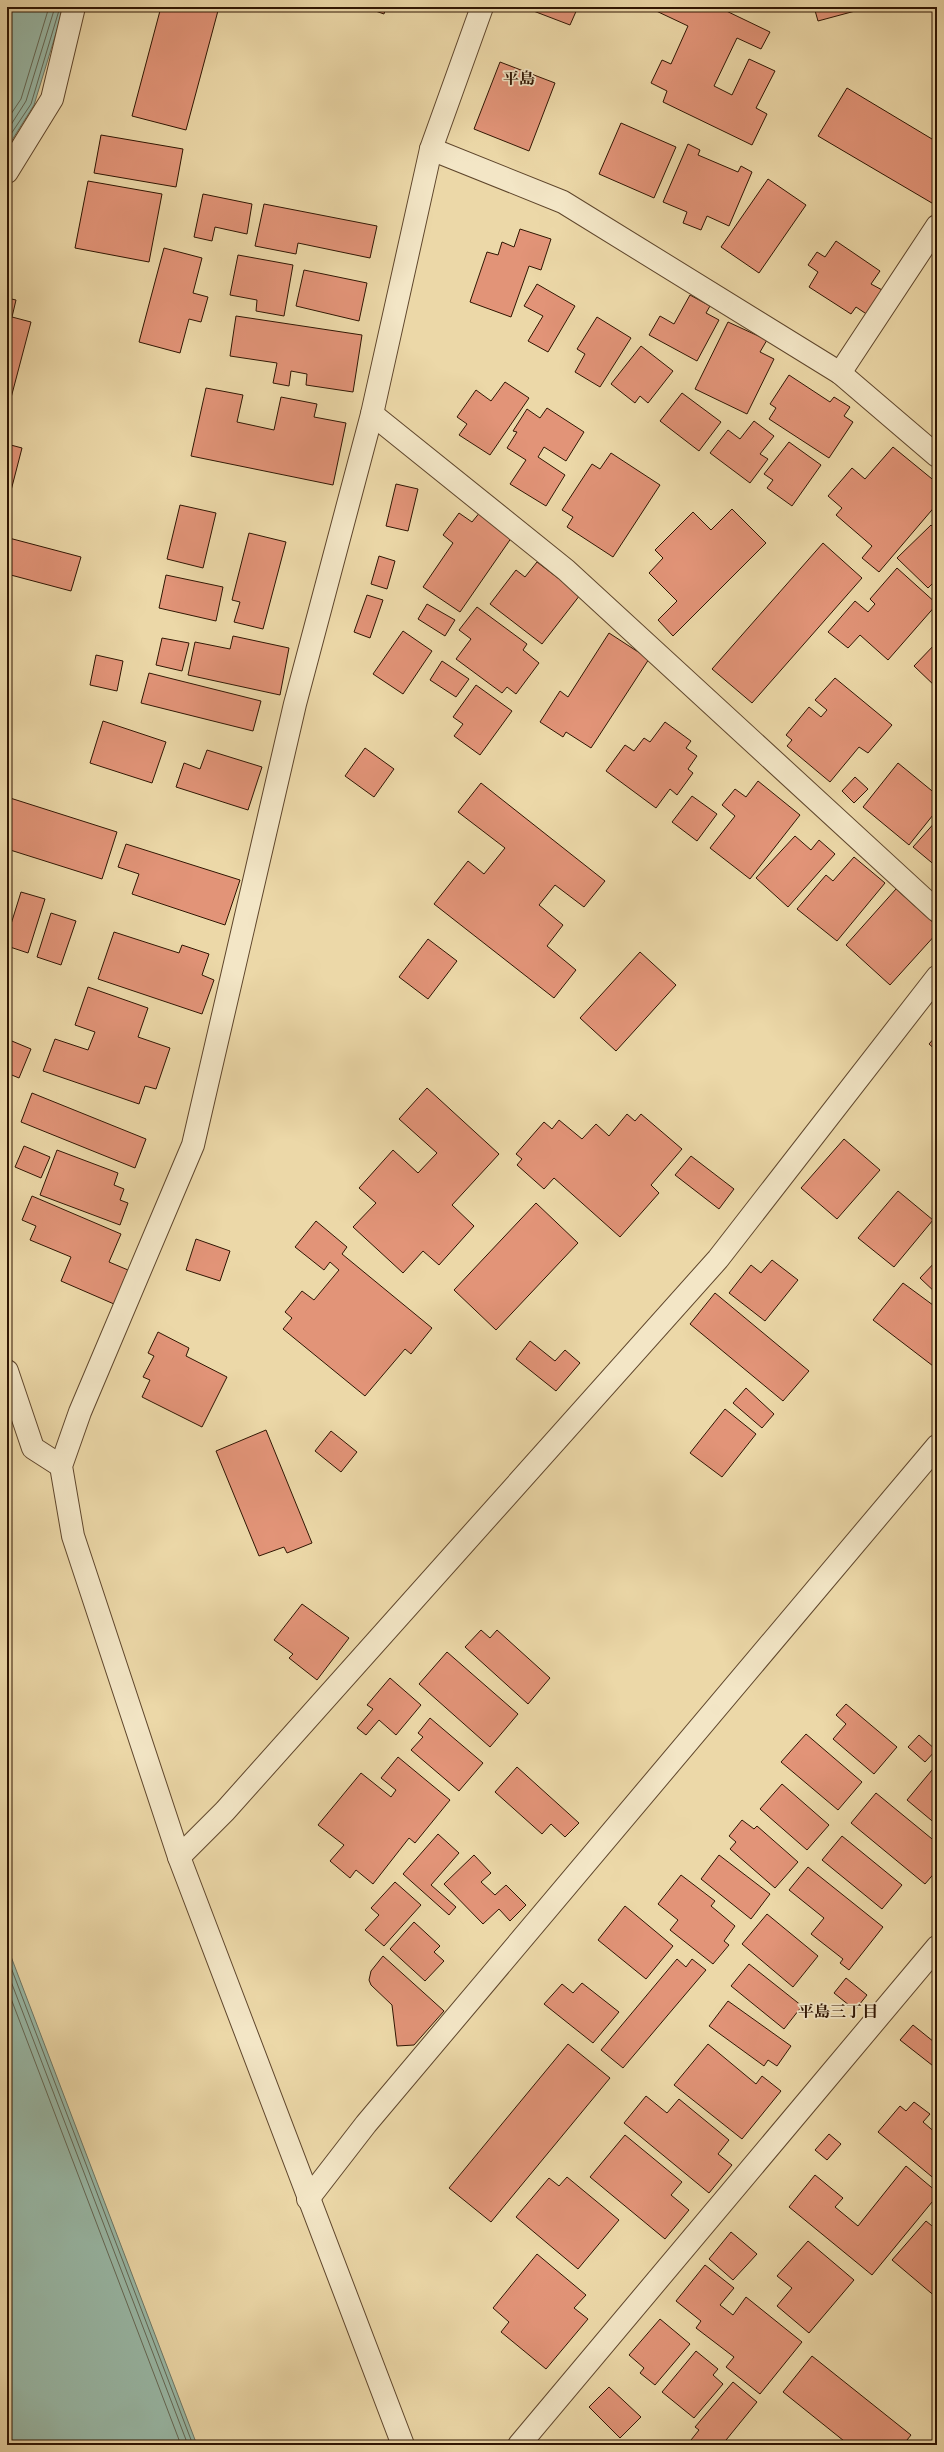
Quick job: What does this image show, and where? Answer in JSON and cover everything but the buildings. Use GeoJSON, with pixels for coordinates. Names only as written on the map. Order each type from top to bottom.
{"type":"FeatureCollection","features":[{"type":"Feature","properties":{"kind":"street"},"geometry":{"type":"LineString","coordinates":[[7,172],[52,99],[74,7]]}},
{"type":"Feature","properties":{"kind":"street"},"geometry":{"type":"LineString","coordinates":[[403,2445],[308,2199],[179,1857],[73,1536],[61,1466],[80,1412],[193,1145],[295,704],[372,414],[431,149],[482,7]]}},
{"type":"Feature","properties":{"kind":"street"},"geometry":{"type":"LineString","coordinates":[[431,149],[563,202],[840,373],[937,456]]}},
{"type":"Feature","properties":{"kind":"street"},"geometry":{"type":"LineString","coordinates":[[840,373],[937,226]]}},
{"type":"Feature","properties":{"kind":"street"},"geometry":{"type":"LineString","coordinates":[[372,414],[566,570],[937,911]]}},
{"type":"Feature","properties":{"kind":"street"},"geometry":{"type":"LineString","coordinates":[[179,1857],[225,1811],[718,1259],[937,977]]}},
{"type":"Feature","properties":{"kind":"street"},"geometry":{"type":"LineString","coordinates":[[7,1371],[33,1448],[61,1466]]}},
{"type":"Feature","properties":{"kind":"street"},"geometry":{"type":"LineString","coordinates":[[308,2199],[366,2124],[937,1446]]}},
{"type":"Feature","properties":{"kind":"street"},"geometry":{"type":"LineString","coordinates":[[518,2445],[937,1947]]}},
{"type":"Feature","properties":{"kind":"water"},"geometry":{"type":"Polygon","coordinates":[[[7,7],[64,7],[34,105],[7,148],[7,7]]]}},
{"type":"Feature","properties":{"kind":"water"},"geometry":{"type":"Polygon","coordinates":[[[7,1946],[197,2445],[7,2445],[7,1946]]]}},
{"type":"Feature","properties":{"kind":"district","name":"平島"},"geometry":{"type":"Point","coordinates":[519,78]}},
{"type":"Feature","properties":{"kind":"district","name":"平島三丁目"},"geometry":{"type":"Point","coordinates":[838,2011]}}]}
